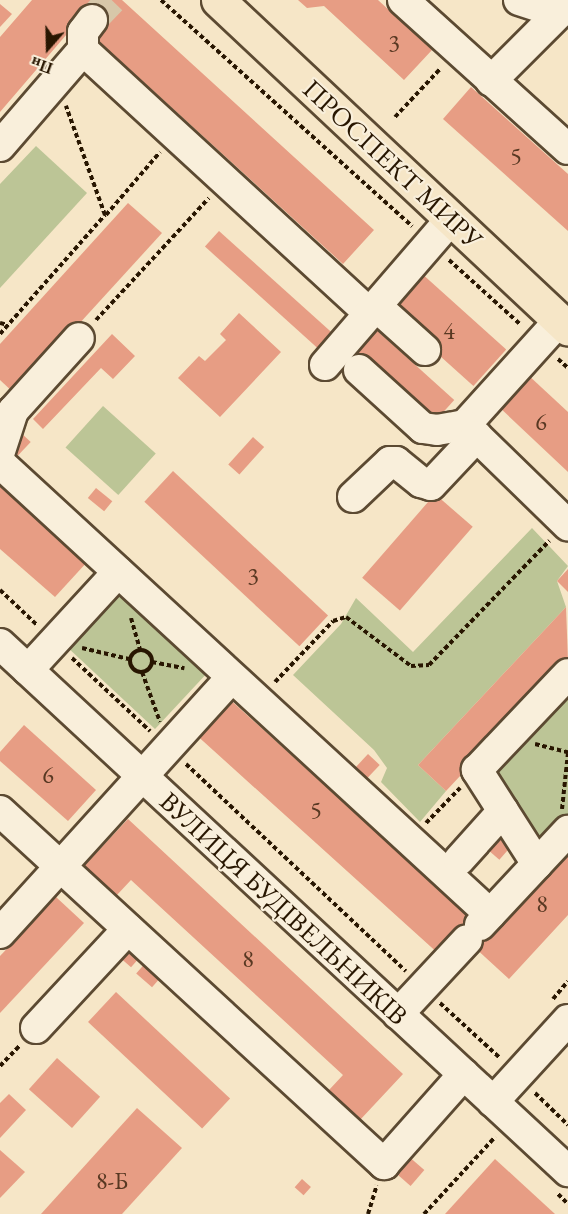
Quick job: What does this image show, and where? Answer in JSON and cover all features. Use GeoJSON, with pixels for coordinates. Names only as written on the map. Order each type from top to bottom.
{"type":"FeatureCollection","features":[{"type":"Feature","properties":{"kind":"main road","name":"ПРОСПЕКТ МИРУ"},"geometry":{"type":"LineString","coordinates":[[218,0],[441,231],[556,330]]}},
{"type":"Feature","properties":{"kind":"street"},"geometry":{"type":"LineString","coordinates":[[403,0],[568,149]]}},
{"type":"Feature","properties":{"kind":"street"},"geometry":{"type":"LineString","coordinates":[[519,0],[564,9]]}},
{"type":"Feature","properties":{"kind":"street"},"geometry":{"type":"LineString","coordinates":[[491,81],[564,9]]}},
{"type":"Feature","properties":{"kind":"street"},"geometry":{"type":"LineString","coordinates":[[0,146],[83,50],[83,32],[92,20]]}},
{"type":"Feature","properties":{"kind":"street"},"geometry":{"type":"LineString","coordinates":[[83,50],[225,180],[373,309],[425,350]]}},
{"type":"Feature","properties":{"kind":"street"},"geometry":{"type":"LineString","coordinates":[[326,364],[441,231]]}},
{"type":"Feature","properties":{"kind":"street"},"geometry":{"type":"LineString","coordinates":[[352,497],[390,462],[402,465],[421,482],[431,484],[471,431],[556,330]]}},
{"type":"Feature","properties":{"kind":"street"},"geometry":{"type":"LineString","coordinates":[[0,451],[13,411],[79,338]]}},
{"type":"Feature","properties":{"kind":"street"},"geometry":{"type":"LineString","coordinates":[[359,370],[423,428],[471,431],[567,524]]}},
{"type":"Feature","properties":{"kind":"street"},"geometry":{"type":"LineString","coordinates":[[0,463],[410,840],[479,926]]}},
{"type":"Feature","properties":{"kind":"street"},"geometry":{"type":"LineString","coordinates":[[11,663],[54,641],[118,572]]}},
{"type":"Feature","properties":{"kind":"street","name":"ВУЛИЦЯ БУДІВЕЛЬНИКІВ"},"geometry":{"type":"LineString","coordinates":[[11,663],[144,777],[568,1171]]}},
{"type":"Feature","properties":{"kind":"street"},"geometry":{"type":"LineString","coordinates":[[537,864],[477,770],[568,674]]}},
{"type":"Feature","properties":{"kind":"street"},"geometry":{"type":"LineString","coordinates":[[0,933],[144,777],[232,677]]}},
{"type":"Feature","properties":{"kind":"street"},"geometry":{"type":"LineString","coordinates":[[0,811],[384,1164],[464,1074]]}},
{"type":"Feature","properties":{"kind":"street"},"geometry":{"type":"LineString","coordinates":[[459,860],[503,811]]}},
{"type":"Feature","properties":{"kind":"street"},"geometry":{"type":"LineString","coordinates":[[398,1014],[564,836]]}},
{"type":"Feature","properties":{"kind":"street"},"geometry":{"type":"LineString","coordinates":[[36,1028],[128,929]]}},
{"type":"Feature","properties":{"kind":"street"},"geometry":{"type":"LineString","coordinates":[[494,1102],[557,1014]]}},
{"type":"Feature","properties":{"kind":"path"},"geometry":{"type":"LineString","coordinates":[[161,0],[441,231],[556,330],[568,368]]}},
{"type":"Feature","properties":{"kind":"path"},"geometry":{"type":"LineString","coordinates":[[395,117],[458,50]]}},
{"type":"Feature","properties":{"kind":"path"},"geometry":{"type":"LineString","coordinates":[[57,80],[105,215]]}},
{"type":"Feature","properties":{"kind":"path"},"geometry":{"type":"LineString","coordinates":[[0,334],[175,134]]}},
{"type":"Feature","properties":{"kind":"path"},"geometry":{"type":"LineString","coordinates":[[79,338],[225,180]]}},
{"type":"Feature","properties":{"kind":"path"},"geometry":{"type":"LineString","coordinates":[[0,322],[9,325]]}},
{"type":"Feature","properties":{"kind":"path"},"geometry":{"type":"LineString","coordinates":[[258,700],[333,621],[346,617],[411,666],[429,665],[567,524]]}},
{"type":"Feature","properties":{"kind":"path"},"geometry":{"type":"LineString","coordinates":[[0,590],[500,1059],[507,1050]]}},
{"type":"Feature","properties":{"kind":"path"},"geometry":{"type":"LineString","coordinates":[[54,641],[129,659]]}},
{"type":"Feature","properties":{"kind":"path"},"geometry":{"type":"LineString","coordinates":[[129,659],[136,650],[150,654],[151,666],[142,672]]}},
{"type":"Feature","properties":{"kind":"path"},"geometry":{"type":"LineString","coordinates":[[129,659],[133,669],[142,672]]}},
{"type":"Feature","properties":{"kind":"path"},"geometry":{"type":"LineString","coordinates":[[142,672],[169,748]]}},
{"type":"Feature","properties":{"kind":"path"},"geometry":{"type":"LineString","coordinates":[[564,836],[568,753]]}},
{"type":"Feature","properties":{"kind":"path"},"geometry":{"type":"LineString","coordinates":[[410,840],[477,770]]}},
{"type":"Feature","properties":{"kind":"path"},"geometry":{"type":"LineString","coordinates":[[557,1014],[568,981]]}},
{"type":"Feature","properties":{"kind":"path"},"geometry":{"type":"LineString","coordinates":[[541,1087],[534,1094],[568,1125]]}},
{"type":"Feature","properties":{"kind":"path"},"geometry":{"type":"LineString","coordinates":[[424,1214],[496,1136]]}},
{"type":"Feature","properties":{"kind":"green space"},"geometry":{"type":"Polygon","coordinates":[[[36,146],[87,193],[0,288],[0,184],[36,146]]]}},
{"type":"Feature","properties":{"kind":"green space"},"geometry":{"type":"Polygon","coordinates":[[[103,406],[156,454],[118,495],[66,448],[103,406]]]}},
{"type":"Feature","properties":{"kind":"green space"},"geometry":{"type":"Polygon","coordinates":[[[532,528],[568,566],[557,581],[566,607],[418,765],[446,791],[420,822],[381,782],[387,768],[374,750],[293,675],[341,624],[356,598],[413,652],[532,528]]]}},
{"type":"Feature","properties":{"kind":"green space"},"geometry":{"type":"Polygon","coordinates":[[[126,587],[212,667],[155,729],[69,648],[126,587]]]}},
{"type":"Feature","properties":{"kind":"green space"},"geometry":{"type":"Polygon","coordinates":[[[568,674],[568,831],[537,864],[479,772],[568,674]]]}},
{"type":"Feature","properties":{"kind":"building"},"geometry":{"type":"Polygon","coordinates":[[[32,0],[122,0],[374,230],[343,264],[91,34],[85,13],[0,112],[0,37],[32,0]]]}},
{"type":"Feature","properties":{"kind":"building"},"geometry":{"type":"Polygon","coordinates":[[[298,0],[378,0],[432,50],[404,80],[324,6],[307,8],[298,0]]]}},
{"type":"Feature","properties":{"kind":"building"},"geometry":{"type":"Polygon","coordinates":[[[0,4],[12,14],[0,27],[0,4]]]}},
{"type":"Feature","properties":{"kind":"building"},"geometry":{"type":"Polygon","coordinates":[[[471,87],[568,174],[568,231],[443,119],[471,87]]]}},
{"type":"Feature","properties":{"kind":"building"},"geometry":{"type":"Polygon","coordinates":[[[128,203],[162,233],[15,394],[0,380],[0,344],[128,203]]]}},
{"type":"Feature","properties":{"kind":"building"},"geometry":{"type":"Polygon","coordinates":[[[219,231],[331,332],[317,348],[205,247],[219,231]]]}},
{"type":"Feature","properties":{"kind":"building"},"geometry":{"type":"Polygon","coordinates":[[[420,272],[506,350],[473,386],[387,308],[420,272]]]}},
{"type":"Feature","properties":{"kind":"building"},"geometry":{"type":"Polygon","coordinates":[[[239,313],[281,352],[220,417],[178,378],[199,356],[205,361],[226,340],[220,334],[239,313]]]}},
{"type":"Feature","properties":{"kind":"building"},"geometry":{"type":"Polygon","coordinates":[[[371,325],[454,400],[433,423],[350,348],[371,325]]]}},
{"type":"Feature","properties":{"kind":"building"},"geometry":{"type":"Polygon","coordinates":[[[112,334],[135,356],[113,379],[101,368],[43,429],[33,419],[112,334]]]}},
{"type":"Feature","properties":{"kind":"building"},"geometry":{"type":"Polygon","coordinates":[[[527,374],[568,412],[568,472],[497,405],[527,374]]]}},
{"type":"Feature","properties":{"kind":"building"},"geometry":{"type":"Polygon","coordinates":[[[19,431],[31,442],[18,456],[6,445],[19,431]]]}},
{"type":"Feature","properties":{"kind":"building"},"geometry":{"type":"Polygon","coordinates":[[[253,437],[264,447],[239,475],[228,464],[253,437]]]}},
{"type":"Feature","properties":{"kind":"building"},"geometry":{"type":"Polygon","coordinates":[[[173,471],[328,616],[299,646],[144,502],[173,471]]]}},
{"type":"Feature","properties":{"kind":"building"},"geometry":{"type":"Polygon","coordinates":[[[0,483],[88,561],[55,597],[0,549],[0,483]]]}},
{"type":"Feature","properties":{"kind":"building"},"geometry":{"type":"Polygon","coordinates":[[[96,488],[112,501],[104,511],[88,498],[96,488]]]}},
{"type":"Feature","properties":{"kind":"building"},"geometry":{"type":"Polygon","coordinates":[[[435,494],[473,527],[400,611],[362,578],[435,494]]]}},
{"type":"Feature","properties":{"kind":"building"},"geometry":{"type":"Polygon","coordinates":[[[568,569],[568,592],[557,581],[568,569]]]}},
{"type":"Feature","properties":{"kind":"building"},"geometry":{"type":"Polygon","coordinates":[[[566,607],[568,661],[446,791],[418,765],[566,607]]]}},
{"type":"Feature","properties":{"kind":"building"},"geometry":{"type":"Polygon","coordinates":[[[226,696],[488,933],[568,847],[568,915],[509,979],[461,935],[441,956],[193,732],[226,696]]]}},
{"type":"Feature","properties":{"kind":"building"},"geometry":{"type":"Polygon","coordinates":[[[24,725],[96,790],[68,821],[0,761],[0,752],[24,725]]]}},
{"type":"Feature","properties":{"kind":"building"},"geometry":{"type":"Polygon","coordinates":[[[368,754],[380,765],[367,778],[356,767],[368,754]]]}},
{"type":"Feature","properties":{"kind":"building"},"geometry":{"type":"Polygon","coordinates":[[[128,819],[403,1074],[360,1120],[329,1090],[343,1075],[131,880],[116,896],[84,866],[128,819]]]}},
{"type":"Feature","properties":{"kind":"building"},"geometry":{"type":"Polygon","coordinates":[[[494,834],[510,848],[499,860],[484,846],[494,834]]]}},
{"type":"Feature","properties":{"kind":"building"},"geometry":{"type":"Polygon","coordinates":[[[56,897],[84,923],[0,1013],[0,956],[56,897]]]}},
{"type":"Feature","properties":{"kind":"building"},"geometry":{"type":"Polygon","coordinates":[[[127,940],[143,954],[131,967],[115,954],[127,940]]]}},
{"type":"Feature","properties":{"kind":"building"},"geometry":{"type":"Polygon","coordinates":[[[148,960],[164,974],[152,987],[136,974],[148,960]]]}},
{"type":"Feature","properties":{"kind":"building"},"geometry":{"type":"Polygon","coordinates":[[[116,992],[230,1098],[202,1128],[88,1022],[116,992]]]}},
{"type":"Feature","properties":{"kind":"building"},"geometry":{"type":"Polygon","coordinates":[[[57,1058],[100,1097],[72,1128],[29,1089],[57,1058]]]}},
{"type":"Feature","properties":{"kind":"building"},"geometry":{"type":"Polygon","coordinates":[[[9,1094],[26,1110],[0,1138],[0,1103],[9,1094]]]}},
{"type":"Feature","properties":{"kind":"building"},"geometry":{"type":"Polygon","coordinates":[[[137,1108],[182,1148],[122,1214],[41,1214],[137,1108]]]}},
{"type":"Feature","properties":{"kind":"building"},"geometry":{"type":"Polygon","coordinates":[[[0,1150],[25,1172],[0,1198],[0,1150]]]}},
{"type":"Feature","properties":{"kind":"building"},"geometry":{"type":"Polygon","coordinates":[[[407,1155],[424,1170],[411,1186],[393,1171],[407,1155]]]}},
{"type":"Feature","properties":{"kind":"building"},"geometry":{"type":"Polygon","coordinates":[[[495,1159],[518,1180],[555,1214],[445,1214],[495,1159]]]}},
{"type":"Feature","properties":{"kind":"building"},"geometry":{"type":"Polygon","coordinates":[[[302,1179],[311,1187],[304,1195],[295,1187],[302,1179]]]}},
{"type":"Feature","properties":{"kind":"tunnel"},"geometry":{"type":"LineString","coordinates":[[92,20],[111,0]]}}]}
